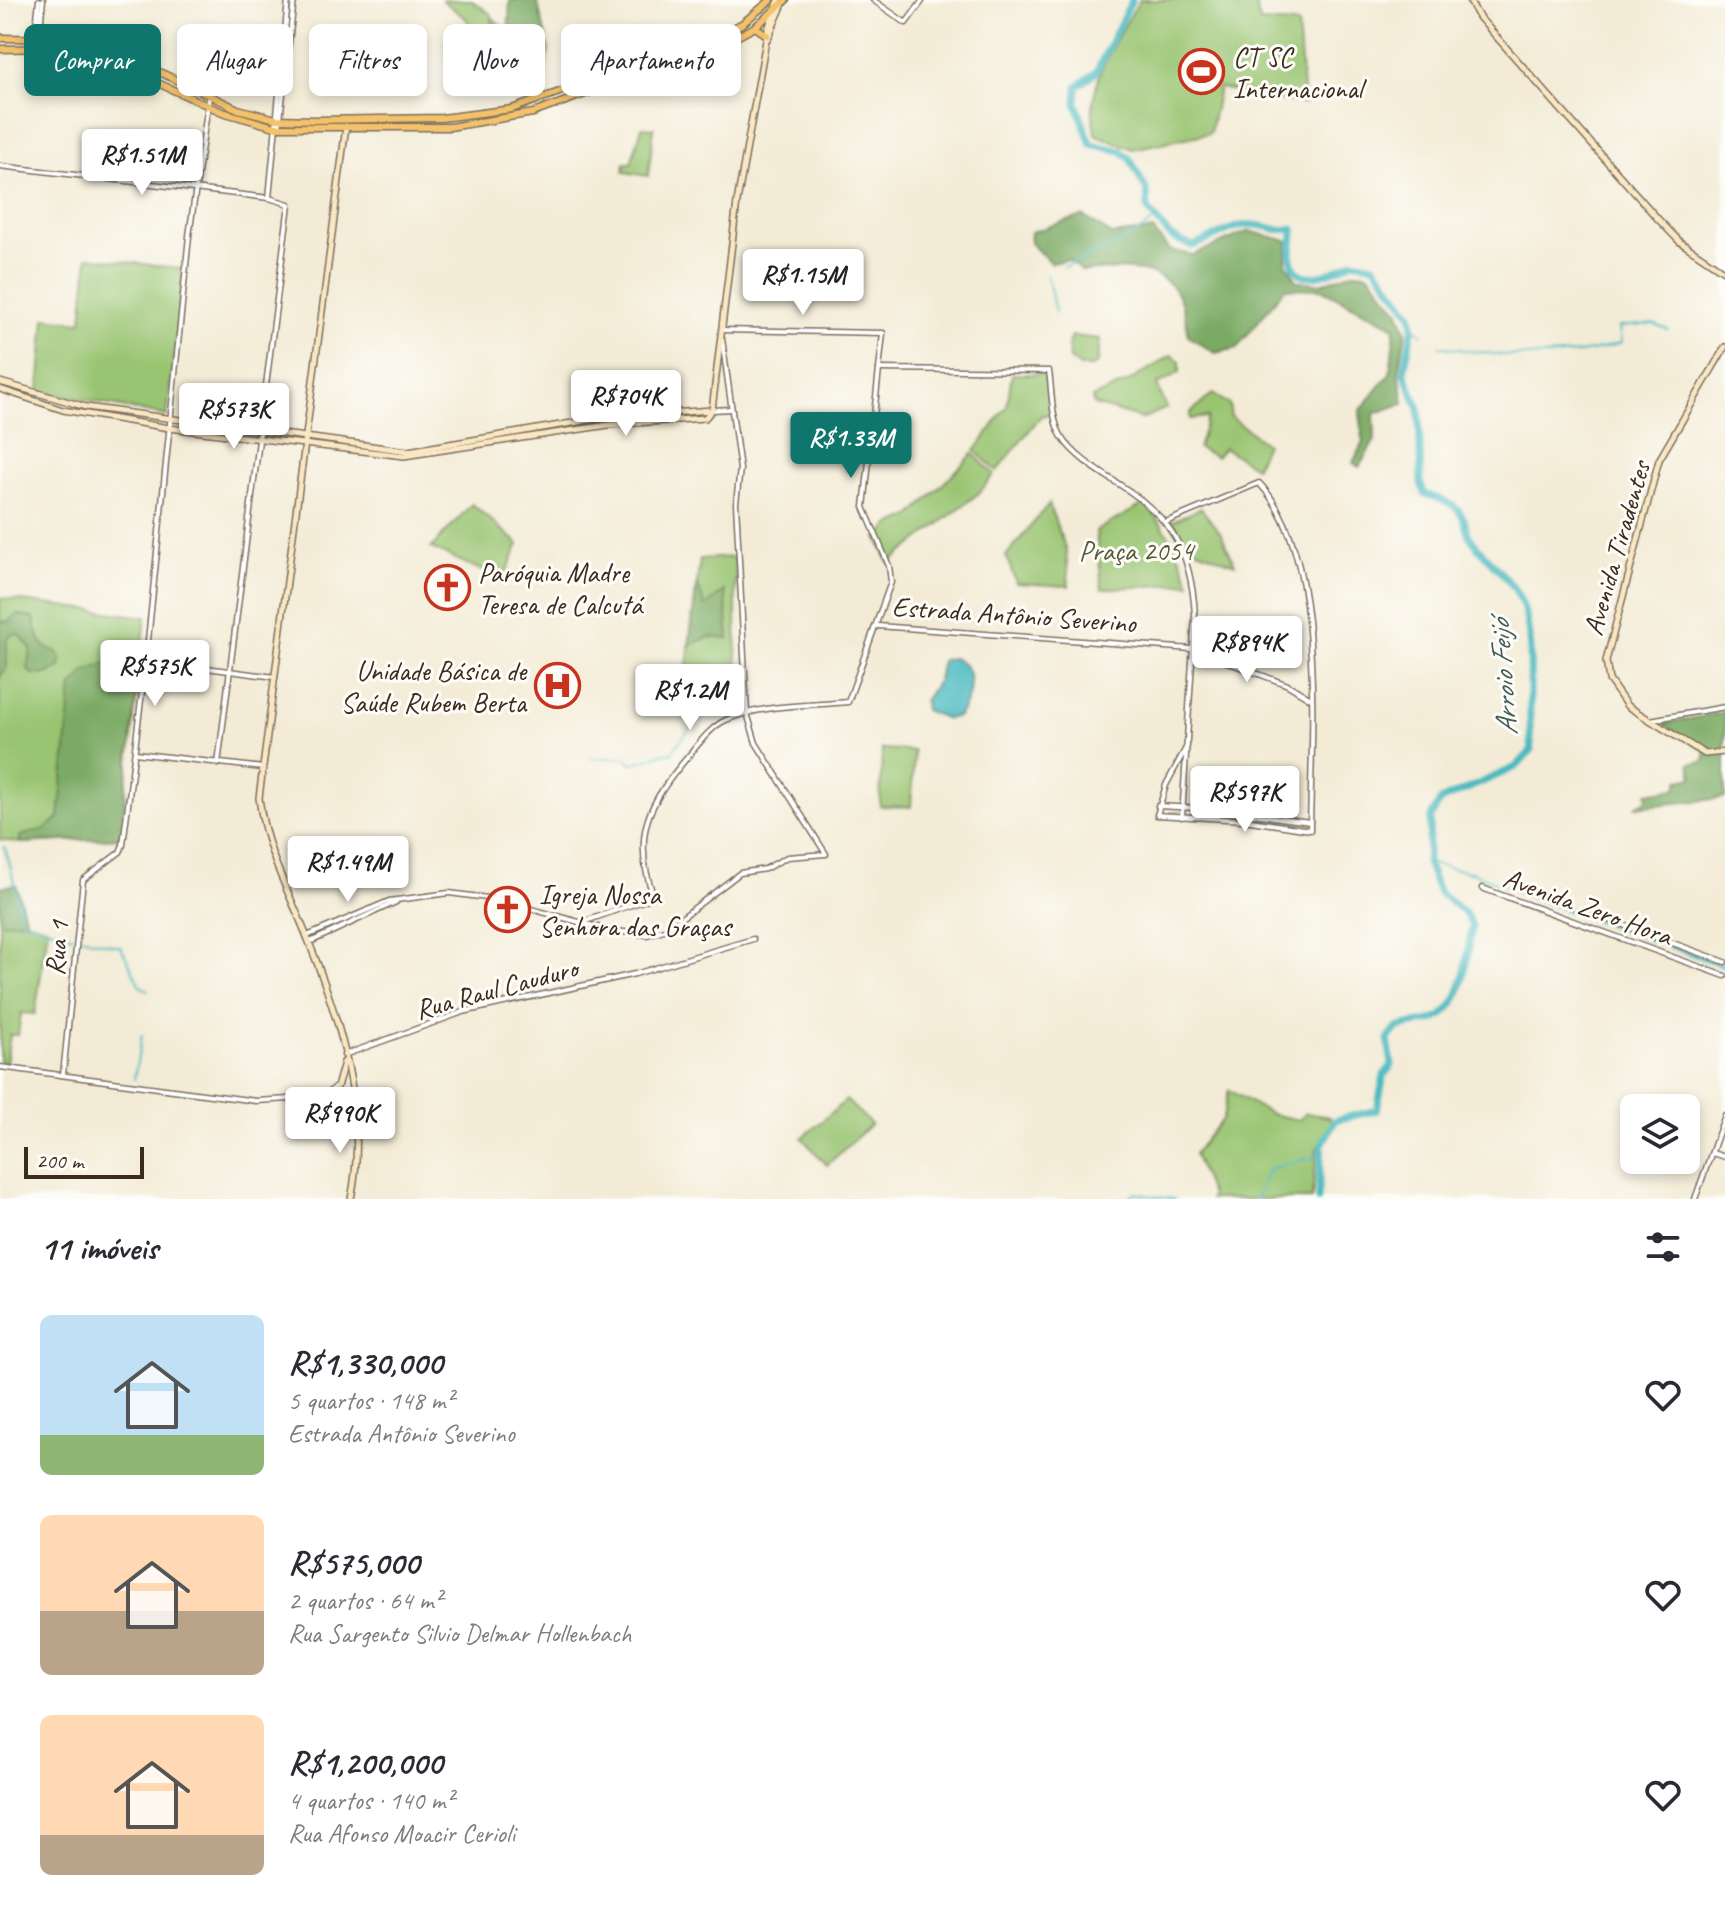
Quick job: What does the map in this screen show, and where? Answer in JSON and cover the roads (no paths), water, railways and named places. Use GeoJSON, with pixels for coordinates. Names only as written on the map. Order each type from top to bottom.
{"type":"FeatureCollection","features":[{"type":"Feature","properties":{"kind":"main road"},"geometry":{"type":"LineString","coordinates":[[161,75],[209,97],[278,119],[482,115],[541,101],[724,33],[743,23],[771,0]]}},
{"type":"Feature","properties":{"kind":"main road"},"geometry":{"type":"LineString","coordinates":[[1469,0],[1479,17],[1658,219],[1680,242],[1725,272]]}},
{"type":"Feature","properties":{"kind":"main road"},"geometry":{"type":"LineString","coordinates":[[0,49],[55,48],[89,52],[206,105],[277,127],[450,127],[533,113],[725,43],[755,27],[783,1]]}},
{"type":"Feature","properties":{"kind":"main road"},"geometry":{"type":"LineString","coordinates":[[767,37],[783,1]]}},
{"type":"Feature","properties":{"kind":"main road"},"geometry":{"type":"LineString","coordinates":[[0,382],[86,407],[214,430],[404,456],[608,425],[705,418],[712,410],[737,202],[772,13]]}},
{"type":"Feature","properties":{"kind":"main road"},"geometry":{"type":"LineString","coordinates":[[755,27],[767,37]]}},
{"type":"Feature","properties":{"kind":"main road"},"geometry":{"type":"LineString","coordinates":[[0,38],[24,37]]}},
{"type":"Feature","properties":{"kind":"main road"},"geometry":{"type":"LineString","coordinates":[[347,120],[259,798],[264,836],[308,940],[345,1056],[354,1110],[351,1199]]}},
{"type":"Feature","properties":{"kind":"main road","name":"Avenida Tiradentes"},"geometry":{"type":"LineString","coordinates":[[1650,720],[1621,701],[1609,680],[1607,651],[1659,460],[1725,347]]}},
{"type":"Feature","properties":{"kind":"main road"},"geometry":{"type":"LineString","coordinates":[[0,389],[63,410],[169,428],[214,430]]}},
{"type":"Feature","properties":{"kind":"main road"},"geometry":{"type":"LineString","coordinates":[[304,442],[408,451],[601,418],[712,410]]}},
{"type":"Feature","properties":{"kind":"main road"},"geometry":{"type":"LineString","coordinates":[[487,437],[490,445]]}},
{"type":"Feature","properties":{"kind":"main road"},"geometry":{"type":"LineString","coordinates":[[476,439],[478,447]]}},
{"type":"Feature","properties":{"kind":"main road"},"geometry":{"type":"LineString","coordinates":[[1650,720],[1705,754],[1725,752]]}},
{"type":"Feature","properties":{"kind":"main road"},"geometry":{"type":"LineString","coordinates":[[345,1056],[338,1086],[342,1097],[354,1110]]}},
{"type":"Feature","properties":{"kind":"main road"},"geometry":{"type":"LineString","coordinates":[[338,1086],[350,1088]]}},
{"type":"Feature","properties":{"kind":"main road"},"geometry":{"type":"LineString","coordinates":[[342,1097],[350,1088]]}},
{"type":"Feature","properties":{"kind":"street"},"geometry":{"type":"LineString","coordinates":[[38,24],[41,0]]}},
{"type":"Feature","properties":{"kind":"street"},"geometry":{"type":"LineString","coordinates":[[269,198],[291,0]]}},
{"type":"Feature","properties":{"kind":"street"},"geometry":{"type":"LineString","coordinates":[[873,0],[906,23],[923,0]]}},
{"type":"Feature","properties":{"kind":"street"},"geometry":{"type":"LineString","coordinates":[[209,97],[195,189],[135,753],[263,768]]}},
{"type":"Feature","properties":{"kind":"street"},"geometry":{"type":"LineString","coordinates":[[0,166],[288,202],[218,764]]}},
{"type":"Feature","properties":{"kind":"street"},"geometry":{"type":"LineString","coordinates":[[308,940],[398,900],[449,893],[495,899],[636,935],[657,934],[740,873],[765,869],[787,857],[826,854],[756,743],[747,713],[736,503],[740,469],[727,353],[721,332]]}},
{"type":"Feature","properties":{"kind":"street","name":"Estrada Antônio Severino"},"geometry":{"type":"LineString","coordinates":[[721,332],[883,333],[864,498],[866,517],[891,574],[890,590],[878,626],[1192,649],[1288,685],[1311,699]]}},
{"type":"Feature","properties":{"kind":"street"},"geometry":{"type":"LineString","coordinates":[[878,369],[1049,371],[1061,436],[1097,470],[1146,501],[1166,522],[1182,547],[1193,584],[1182,817]]}},
{"type":"Feature","properties":{"kind":"street"},"geometry":{"type":"LineString","coordinates":[[712,410],[731,409]]}},
{"type":"Feature","properties":{"kind":"street"},"geometry":{"type":"LineString","coordinates":[[1166,522],[1259,483],[1285,528],[1301,579],[1311,699],[1310,830],[1244,820],[1157,815],[1158,806],[1187,746]]}},
{"type":"Feature","properties":{"kind":"street"},"geometry":{"type":"LineString","coordinates":[[583,922],[654,897],[642,866],[646,819],[654,801],[705,737],[722,721],[747,713],[848,702],[878,626]]}},
{"type":"Feature","properties":{"kind":"street"},"geometry":{"type":"LineString","coordinates":[[146,660],[275,677]]}},
{"type":"Feature","properties":{"kind":"street"},"geometry":{"type":"LineString","coordinates":[[1650,720],[1725,707]]}},
{"type":"Feature","properties":{"kind":"street","name":"Rua 1"},"geometry":{"type":"LineString","coordinates":[[63,1075],[83,880],[120,852],[123,845],[135,753]]}},
{"type":"Feature","properties":{"kind":"street"},"geometry":{"type":"LineString","coordinates":[[1158,806],[1310,822]]}},
{"type":"Feature","properties":{"kind":"street","name":"Avenida Zero Hora"},"geometry":{"type":"LineString","coordinates":[[1482,888],[1725,976]]}},
{"type":"Feature","properties":{"kind":"street","name":"Avenida Zero Hora"},"geometry":{"type":"LineString","coordinates":[[1593,914],[1725,962]]}},
{"type":"Feature","properties":{"kind":"street","name":"Rua Raul Cauduro"},"geometry":{"type":"LineString","coordinates":[[345,1056],[463,1012],[635,974],[753,939]]}},
{"type":"Feature","properties":{"kind":"street"},"geometry":{"type":"LineString","coordinates":[[0,1067],[256,1101],[342,1097]]}},
{"type":"Feature","properties":{"kind":"street"},"geometry":{"type":"LineString","coordinates":[[317,1099],[338,1086]]}},
{"type":"Feature","properties":{"kind":"street"},"geometry":{"type":"LineString","coordinates":[[1695,1199],[1725,1115]]}},
{"type":"Feature","properties":{"kind":"street"},"geometry":{"type":"LineString","coordinates":[[1712,1153],[1725,1157]]}},
{"type":"Feature","properties":{"kind":"water"},"geometry":{"type":"Polygon","coordinates":[[[952,658],[966,668],[970,684],[963,709],[958,716],[947,719],[925,710],[924,701],[938,680],[942,660],[952,658]]]}},
{"type":"Feature","properties":{"kind":"waterway","name":"Arroio Feijó"},"geometry":{"type":"LineString","coordinates":[[1132,0],[1096,72],[1077,87],[1076,103],[1091,144],[1121,151],[1130,159],[1147,191],[1148,210],[1171,237],[1192,246],[1247,225],[1278,230],[1293,228],[1291,257],[1296,270],[1302,274],[1320,275],[1353,261],[1374,265],[1411,313],[1413,326],[1404,371],[1419,409],[1421,484],[1425,494],[1448,502],[1461,514],[1470,537],[1513,587],[1522,603],[1527,622],[1532,750],[1516,767],[1440,801],[1431,817],[1427,863],[1439,893],[1465,913],[1472,926],[1463,980],[1452,1005],[1444,1014],[1433,1020],[1397,1028],[1388,1039],[1392,1065],[1384,1075],[1377,1110],[1336,1120],[1322,1144],[1318,1199]]}},
{"type":"Feature","properties":{"kind":"waterway"},"geometry":{"type":"LineString","coordinates":[[1064,267],[1130,238],[1156,219]]}},
{"type":"Feature","properties":{"kind":"waterway"},"geometry":{"type":"LineString","coordinates":[[1047,275],[1055,312]]}},
{"type":"Feature","properties":{"kind":"waterway"},"geometry":{"type":"LineString","coordinates":[[1439,346],[1485,353],[1553,356],[1621,343],[1619,327],[1654,324],[1668,330]]}},
{"type":"Feature","properties":{"kind":"waterway"},"geometry":{"type":"LineString","coordinates":[[1413,326],[1423,334]]}},
{"type":"Feature","properties":{"kind":"waterway"},"geometry":{"type":"LineString","coordinates":[[591,758],[627,758],[632,763],[671,753],[710,702]]}},
{"type":"Feature","properties":{"kind":"waterway"},"geometry":{"type":"LineString","coordinates":[[4,847],[23,921],[73,936]]}},
{"type":"Feature","properties":{"kind":"waterway"},"geometry":{"type":"LineString","coordinates":[[1427,863],[1475,873],[1518,892]]}},
{"type":"Feature","properties":{"kind":"waterway","name":"Arroio Feijó"},"geometry":{"type":"LineString","coordinates":[[1518,892],[1725,966]]}},
{"type":"Feature","properties":{"kind":"waterway"},"geometry":{"type":"LineString","coordinates":[[81,937],[121,947],[140,986],[148,990]]}},
{"type":"Feature","properties":{"kind":"waterway"},"geometry":{"type":"LineString","coordinates":[[134,1079],[142,1035]]}},
{"type":"Feature","properties":{"kind":"waterway"},"geometry":{"type":"LineString","coordinates":[[1256,1199],[1269,1169],[1321,1155]]}},
{"type":"Feature","properties":{"kind":"waterway"},"geometry":{"type":"LineString","coordinates":[[1127,1199],[1134,1193],[1174,1199]]}},
{"type":"Feature","properties":{"kind":"place","name":"CT SC Internacional"},"geometry":{"type":"Point","coordinates":[1202,72]}},
{"type":"Feature","properties":{"kind":"place","name":"Paróquia Madre Teresa de Calcutá"},"geometry":{"type":"Point","coordinates":[447,588]}},
{"type":"Feature","properties":{"kind":"place","name":"Unidade Básica de Saúde Rubem Berta"},"geometry":{"type":"Point","coordinates":[557,686]}},
{"type":"Feature","properties":{"kind":"place","name":"Igreja Nossa Senhora das Graças"},"geometry":{"type":"Point","coordinates":[508,910]}},
{"type":"Feature","properties":{"kind":"park label","name":"Praça 2054"},"geometry":{"type":"Point","coordinates":[1136,550]}}]}
